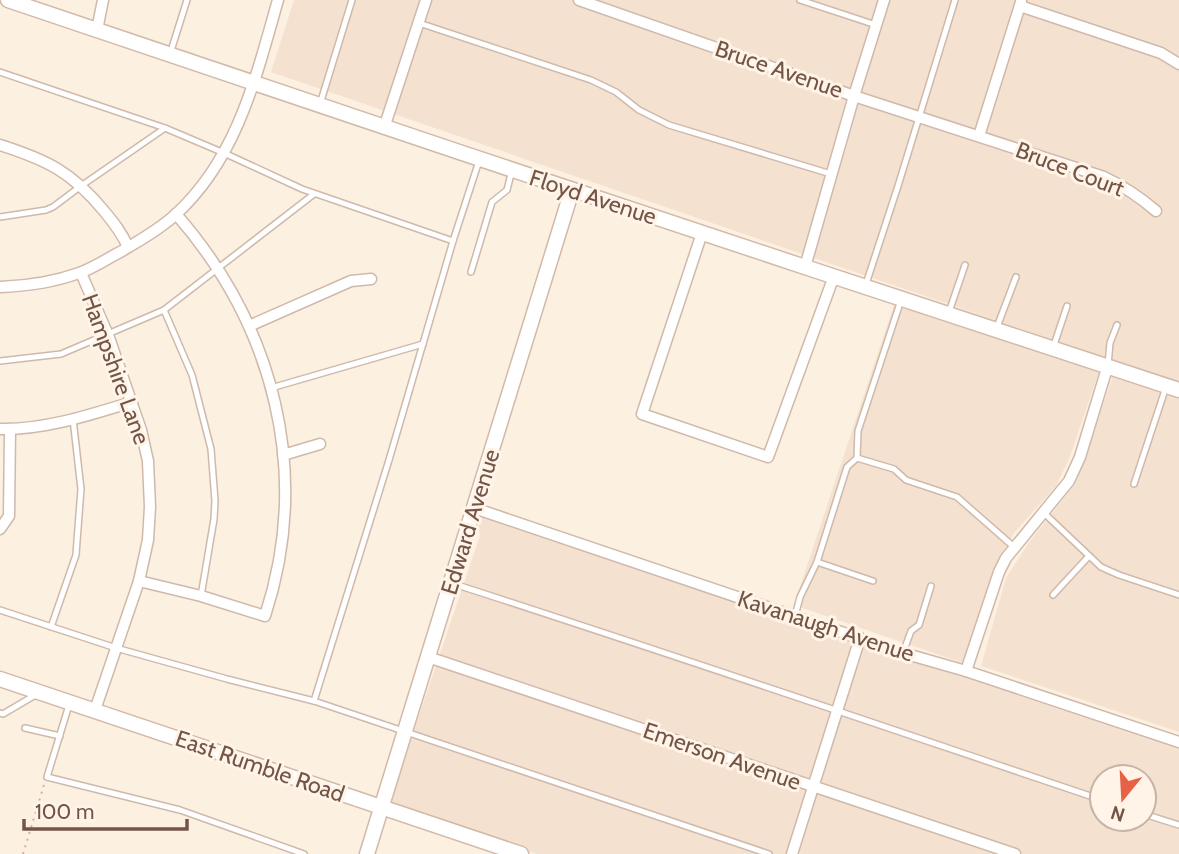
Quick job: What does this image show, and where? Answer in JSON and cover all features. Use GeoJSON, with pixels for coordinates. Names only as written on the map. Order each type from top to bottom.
{"type":"FeatureCollection","features":[{"type":"Feature","properties":{"kind":"street","name":"Floyd Avenue"},"geometry":{"type":"LineString","coordinates":[[8,0],[384,128],[1173,388]]}},
{"type":"Feature","properties":{"kind":"street"},"geometry":{"type":"LineString","coordinates":[[97,30],[103,0]]}},
{"type":"Feature","properties":{"kind":"street"},"geometry":{"type":"LineString","coordinates":[[0,287],[37,284],[81,272],[152,234],[176,214],[207,178],[236,130],[255,82],[278,0]]}},
{"type":"Feature","properties":{"kind":"street"},"geometry":{"type":"LineString","coordinates":[[384,128],[426,0]]}},
{"type":"Feature","properties":{"kind":"street","name":"Bruce Avenue"},"geometry":{"type":"LineString","coordinates":[[579,0],[854,96],[979,136]]}},
{"type":"Feature","properties":{"kind":"street"},"geometry":{"type":"LineString","coordinates":[[805,267],[884,0]]}},
{"type":"Feature","properties":{"kind":"street"},"geometry":{"type":"LineString","coordinates":[[979,136],[1021,3],[1161,53],[1179,64]]}},
{"type":"Feature","properties":{"kind":"street","name":"Bruce Court"},"geometry":{"type":"LineString","coordinates":[[979,136],[1104,177],[1140,197],[1156,211]]}},
{"type":"Feature","properties":{"kind":"street"},"geometry":{"type":"LineString","coordinates":[[0,145],[51,164],[81,186],[122,233],[128,247]]}},
{"type":"Feature","properties":{"kind":"street","name":"Edward Avenue"},"geometry":{"type":"LineString","coordinates":[[367,854],[572,190]]}},
{"type":"Feature","properties":{"kind":"street"},"geometry":{"type":"LineString","coordinates":[[139,581],[201,596],[265,616],[278,568],[283,529],[283,455],[276,409],[257,344],[233,293],[194,235],[176,214]]}},
{"type":"Feature","properties":{"kind":"street"},"geometry":{"type":"LineString","coordinates":[[702,233],[642,414],[768,457],[834,276]]}},
{"type":"Feature","properties":{"kind":"street","name":"Hampshire Lane"},"geometry":{"type":"LineString","coordinates":[[81,272],[108,335],[141,430],[148,461],[150,507],[148,540],[139,581],[95,710]]}},
{"type":"Feature","properties":{"kind":"street"},"geometry":{"type":"LineString","coordinates":[[249,326],[351,281],[371,279]]}},
{"type":"Feature","properties":{"kind":"street"},"geometry":{"type":"LineString","coordinates":[[966,671],[999,572],[1014,547],[1069,481],[1080,457],[1108,365]]}},
{"type":"Feature","properties":{"kind":"street"},"geometry":{"type":"LineString","coordinates":[[0,529],[9,516],[5,429],[73,419],[132,402]]}},
{"type":"Feature","properties":{"kind":"street"},"geometry":{"type":"LineString","coordinates":[[283,455],[320,444]]}},
{"type":"Feature","properties":{"kind":"street","name":"Kavanaugh Avenue"},"geometry":{"type":"LineString","coordinates":[[474,508],[903,653],[966,671],[1179,742]]}},
{"type":"Feature","properties":{"kind":"street"},"geometry":{"type":"LineString","coordinates":[[792,854],[860,638]]}},
{"type":"Feature","properties":{"kind":"street","name":"Emerson Avenue"},"geometry":{"type":"LineString","coordinates":[[428,657],[1015,854]]}},
{"type":"Feature","properties":{"kind":"street","name":"East Rumble Road"},"geometry":{"type":"LineString","coordinates":[[0,679],[521,854]]}},
{"type":"Feature","properties":{"kind":"lane"},"geometry":{"type":"LineString","coordinates":[[170,54],[187,0]]}},
{"type":"Feature","properties":{"kind":"lane"},"geometry":{"type":"LineString","coordinates":[[319,106],[352,0]]}},
{"type":"Feature","properties":{"kind":"lane"},"geometry":{"type":"LineString","coordinates":[[800,0],[876,25]]}},
{"type":"Feature","properties":{"kind":"lane"},"geometry":{"type":"LineString","coordinates":[[865,287],[955,0]]}},
{"type":"Feature","properties":{"kind":"lane"},"geometry":{"type":"LineString","coordinates":[[419,23],[590,80],[616,92],[639,110],[669,125],[831,174]]}},
{"type":"Feature","properties":{"kind":"lane"},"geometry":{"type":"LineString","coordinates":[[0,72],[166,128],[314,194],[453,241]]}},
{"type":"Feature","properties":{"kind":"lane"},"geometry":{"type":"LineString","coordinates":[[0,217],[46,211],[166,128]]}},
{"type":"Feature","properties":{"kind":"lane"},"geometry":{"type":"LineString","coordinates":[[314,701],[480,159]]}},
{"type":"Feature","properties":{"kind":"lane"},"geometry":{"type":"LineString","coordinates":[[471,272],[492,202],[507,190],[512,170]]}},
{"type":"Feature","properties":{"kind":"lane"},"geometry":{"type":"LineString","coordinates":[[0,361],[61,354],[164,310],[314,194]]}},
{"type":"Feature","properties":{"kind":"lane"},"geometry":{"type":"LineString","coordinates":[[948,314],[965,265]]}},
{"type":"Feature","properties":{"kind":"lane"},"geometry":{"type":"LineString","coordinates":[[996,330],[1016,276]]}},
{"type":"Feature","properties":{"kind":"lane"},"geometry":{"type":"LineString","coordinates":[[795,616],[800,597],[817,562],[847,467],[857,458],[858,431],[901,299]]}},
{"type":"Feature","properties":{"kind":"lane"},"geometry":{"type":"LineString","coordinates":[[1053,348],[1067,306]]}},
{"type":"Feature","properties":{"kind":"lane"},"geometry":{"type":"LineString","coordinates":[[164,310],[192,375],[211,449],[214,519],[201,596]]}},
{"type":"Feature","properties":{"kind":"lane"},"geometry":{"type":"LineString","coordinates":[[1108,365],[1110,343],[1117,325]]}},
{"type":"Feature","properties":{"kind":"lane"},"geometry":{"type":"LineString","coordinates":[[271,388],[423,344]]}},
{"type":"Feature","properties":{"kind":"lane"},"geometry":{"type":"LineString","coordinates":[[1134,484],[1173,388]]}},
{"type":"Feature","properties":{"kind":"lane"},"geometry":{"type":"LineString","coordinates":[[51,627],[76,555],[81,489],[73,419]]}},
{"type":"Feature","properties":{"kind":"lane"},"geometry":{"type":"LineString","coordinates":[[857,458],[894,469],[906,480],[957,497],[1014,547]]}},
{"type":"Feature","properties":{"kind":"lane"},"geometry":{"type":"LineString","coordinates":[[1044,513],[1101,567],[1179,595]]}},
{"type":"Feature","properties":{"kind":"lane"},"geometry":{"type":"LineString","coordinates":[[1052,596],[1089,556]]}},
{"type":"Feature","properties":{"kind":"lane"},"geometry":{"type":"LineString","coordinates":[[817,562],[873,581]]}},
{"type":"Feature","properties":{"kind":"lane"},"geometry":{"type":"LineString","coordinates":[[451,583],[1088,795]]}},
{"type":"Feature","properties":{"kind":"lane"},"geometry":{"type":"LineString","coordinates":[[903,653],[911,631],[919,625],[931,586]]}},
{"type":"Feature","properties":{"kind":"lane"},"geometry":{"type":"LineString","coordinates":[[0,610],[116,648],[314,701],[769,854]]}},
{"type":"Feature","properties":{"kind":"lane"},"geometry":{"type":"LineString","coordinates":[[0,713],[3,714],[40,692]]}},
{"type":"Feature","properties":{"kind":"lane"},"geometry":{"type":"LineString","coordinates":[[70,702],[47,777],[180,810],[304,854]]}},
{"type":"Feature","properties":{"kind":"lane"},"geometry":{"type":"LineString","coordinates":[[25,728],[60,736]]}},
{"type":"Feature","properties":{"kind":"lane"},"geometry":{"type":"LineString","coordinates":[[1158,818],[1179,825]]}},
{"type":"Feature","properties":{"kind":"path"},"geometry":{"type":"LineString","coordinates":[[23,854],[47,777]]}},
{"type":"Feature","properties":{"kind":"shaded area"},"geometry":{"type":"Polygon","coordinates":[[[294,0],[1179,0],[1179,383],[271,72],[294,0]]]}},
{"type":"Feature","properties":{"kind":"shaded area"},"geometry":{"type":"Polygon","coordinates":[[[895,302],[1100,369],[1069,459],[1056,486],[1014,533],[994,568],[963,663],[794,605],[895,302]]]}},
{"type":"Feature","properties":{"kind":"shaded area"},"geometry":{"type":"Polygon","coordinates":[[[1114,373],[1179,396],[1179,732],[981,666],[1006,578],[1030,541],[1076,483],[1114,373]]]}},
{"type":"Feature","properties":{"kind":"shaded area"},"geometry":{"type":"Polygon","coordinates":[[[477,515],[1179,749],[1179,854],[537,854],[389,804],[480,536],[477,515]]]}}]}
